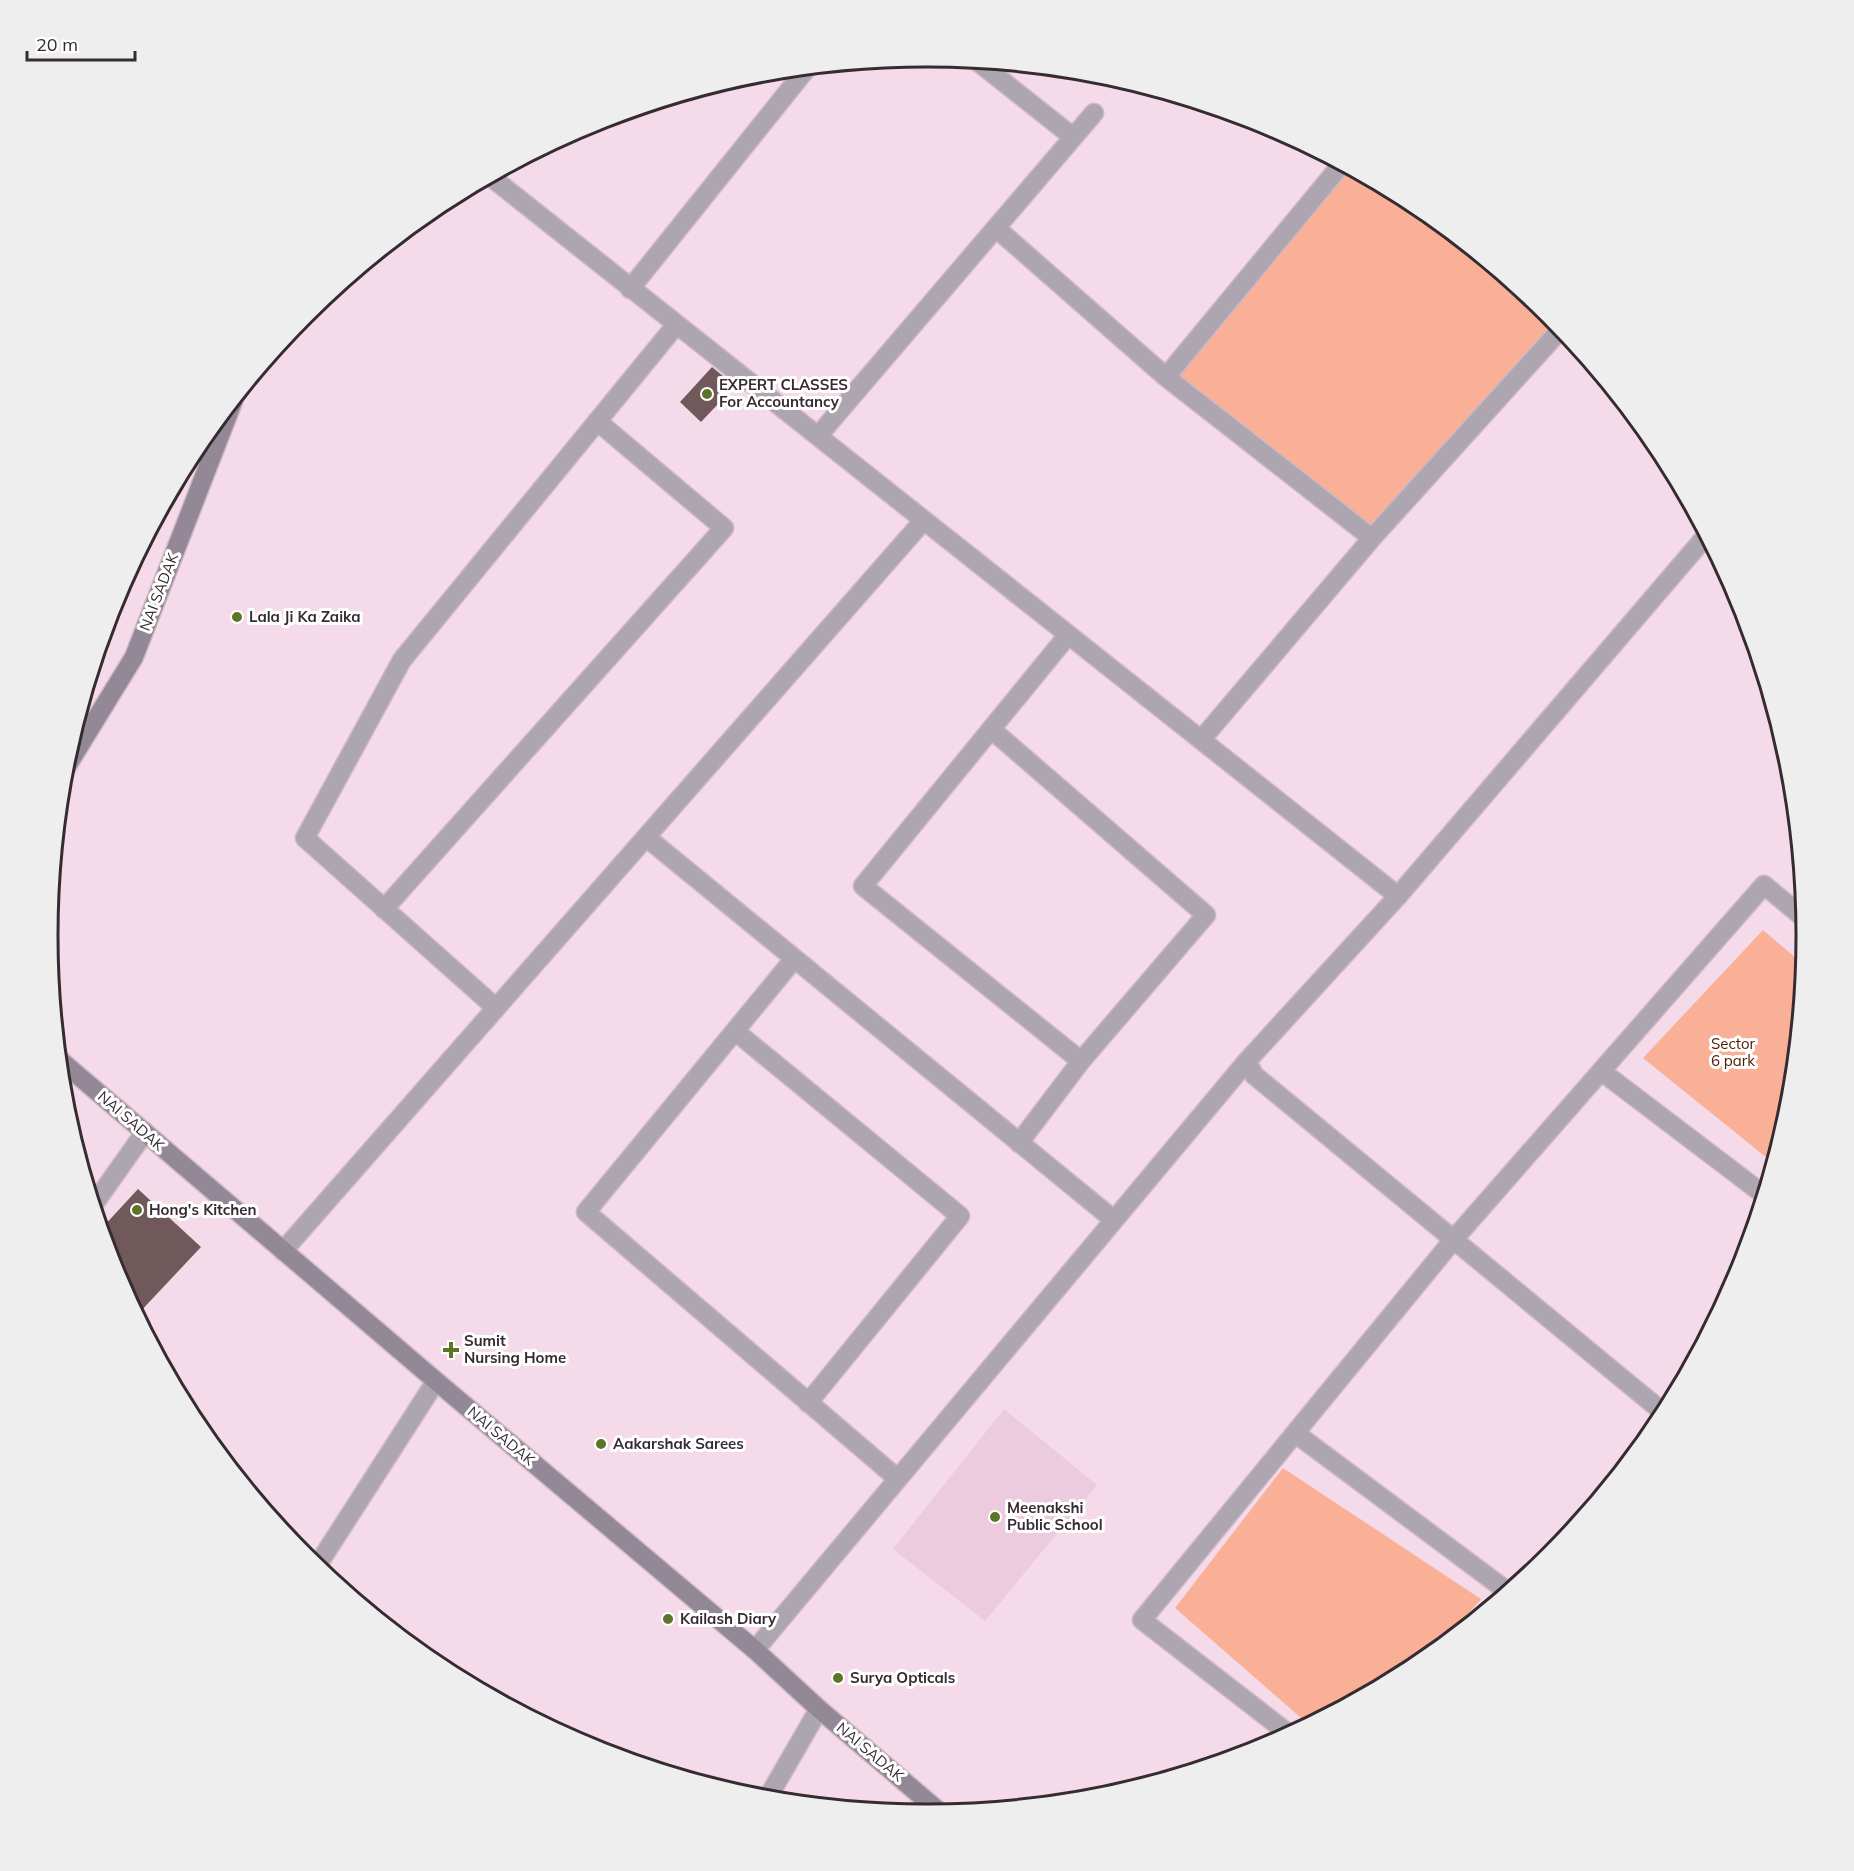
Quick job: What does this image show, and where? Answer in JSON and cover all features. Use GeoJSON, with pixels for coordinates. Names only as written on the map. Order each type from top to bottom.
{"type":"FeatureCollection","features":[{"type":"Feature","properties":{"kind":"street"},"geometry":{"type":"LineString","coordinates":[[988,69],[1073,137]]}},
{"type":"Feature","properties":{"kind":"street"},"geometry":{"type":"LineString","coordinates":[[630,288],[800,76]]}},
{"type":"Feature","properties":{"kind":"street"},"geometry":{"type":"LineString","coordinates":[[818,436],[1094,113]]}},
{"type":"Feature","properties":{"kind":"street"},"geometry":{"type":"LineString","coordinates":[[1166,377],[1337,170]]}},
{"type":"Feature","properties":{"kind":"street"},"geometry":{"type":"LineString","coordinates":[[496,181],[1398,896]]}},
{"type":"Feature","properties":{"kind":"street"},"geometry":{"type":"LineString","coordinates":[[996,228],[1166,377],[1372,538]]}},
{"type":"Feature","properties":{"kind":"street"},"geometry":{"type":"LineString","coordinates":[[496,1008],[305,838],[402,660],[676,325]]}},
{"type":"Feature","properties":{"kind":"street"},"geometry":{"type":"LineString","coordinates":[[1202,740],[1372,538],[1555,336]]}},
{"type":"Feature","properties":{"kind":"street"},"geometry":{"type":"LineString","coordinates":[[384,909],[724,528],[597,421]]}},
{"type":"Feature","properties":{"kind":"street","name":"NAI SADAK"},"geometry":{"type":"LineString","coordinates":[[80,745],[134,657],[223,428]]}},
{"type":"Feature","properties":{"kind":"street"},"geometry":{"type":"LineString","coordinates":[[283,1251],[924,520]]}},
{"type":"Feature","properties":{"kind":"street"},"geometry":{"type":"LineString","coordinates":[[755,1650],[1247,1061],[1398,896],[1701,542]]}},
{"type":"Feature","properties":{"kind":"street"},"geometry":{"type":"LineString","coordinates":[[1068,635],[863,886],[1081,1061]]}},
{"type":"Feature","properties":{"kind":"street"},"geometry":{"type":"LineString","coordinates":[[991,729],[1206,915],[1081,1061],[1019,1143]]}},
{"type":"Feature","properties":{"kind":"street"},"geometry":{"type":"LineString","coordinates":[[646,837],[1114,1220]]}},
{"type":"Feature","properties":{"kind":"street"},"geometry":{"type":"LineString","coordinates":[[1281,1728],[1142,1620],[1454,1239],[1764,885],[1795,911]]}},
{"type":"Feature","properties":{"kind":"street"},"geometry":{"type":"LineString","coordinates":[[794,959],[586,1212],[898,1479]]}},
{"type":"Feature","properties":{"kind":"street"},"geometry":{"type":"LineString","coordinates":[[735,1031],[960,1216],[808,1403]]}},
{"type":"Feature","properties":{"kind":"street"},"geometry":{"type":"LineString","coordinates":[[1247,1061],[1254,1075],[1656,1407]]}},
{"type":"Feature","properties":{"kind":"street","name":"NAI SADAK"},"geometry":{"type":"LineString","coordinates":[[69,1068],[755,1650],[819,1709],[930,1804]]}},
{"type":"Feature","properties":{"kind":"street"},"geometry":{"type":"LineString","coordinates":[[1601,1071],[1757,1189]]}},
{"type":"Feature","properties":{"kind":"street"},"geometry":{"type":"LineString","coordinates":[[99,1197],[145,1132]]}},
{"type":"Feature","properties":{"kind":"street"},"geometry":{"type":"LineString","coordinates":[[322,1558],[436,1381]]}},
{"type":"Feature","properties":{"kind":"street"},"geometry":{"type":"LineString","coordinates":[[1295,1433],[1501,1587]]}},
{"type":"Feature","properties":{"kind":"street"},"geometry":{"type":"LineString","coordinates":[[772,1790],[819,1709]]}},
{"type":"Feature","properties":{"kind":"shaded area","name":"Meenakshi Public School"},"geometry":{"type":"Polygon","coordinates":[[[1004,1409],[1097,1485],[985,1621],[893,1549],[1004,1409]]]}},
{"type":"Feature","properties":{"kind":"green space"},"geometry":{"type":"Polygon","coordinates":[[[1337,170],[1410,213],[1456,246],[1500,283],[1555,336],[1372,538],[1166,377],[1337,170]]]}},
{"type":"Feature","properties":{"kind":"green space","name":"Sector 6 park"},"geometry":{"type":"Polygon","coordinates":[[[1763,930],[1795,957],[1788,1049],[1779,1105],[1767,1158],[1643,1058],[1763,930]]]}},
{"type":"Feature","properties":{"kind":"green space"},"geometry":{"type":"Polygon","coordinates":[[[1283,1468],[1481,1599],[1456,1625],[1410,1658],[1361,1688],[1302,1718],[1175,1608],[1283,1468]]]}},
{"type":"Feature","properties":{"kind":"building","name":"EXPERT CLASSES For Accountancy"},"geometry":{"type":"Polygon","coordinates":[[[712,367],[735,386],[701,422],[680,402],[712,367]]]}},
{"type":"Feature","properties":{"kind":"building"},"geometry":{"type":"Polygon","coordinates":[[[138,1189],[201,1247],[143,1309],[108,1222],[138,1189]]]}},
{"type":"Feature","properties":{"kind":"place","name":"EXPERT CLASSES For Accountancy"},"geometry":{"type":"Point","coordinates":[707,394]}},
{"type":"Feature","properties":{"kind":"place","name":"Lala Ji Ka Zaika"},"geometry":{"type":"Point","coordinates":[237,617]}},
{"type":"Feature","properties":{"kind":"place","name":"Hong's Kitchen"},"geometry":{"type":"Point","coordinates":[137,1210]}},
{"type":"Feature","properties":{"kind":"place","name":"Sumit Nursing Home"},"geometry":{"type":"Point","coordinates":[451,1350]}},
{"type":"Feature","properties":{"kind":"place","name":"Aakarshak Sarees"},"geometry":{"type":"Point","coordinates":[601,1444]}},
{"type":"Feature","properties":{"kind":"place","name":"Meenakshi Public School"},"geometry":{"type":"Point","coordinates":[995,1517]}},
{"type":"Feature","properties":{"kind":"place","name":"Kailash Diary"},"geometry":{"type":"Point","coordinates":[668,1619]}},
{"type":"Feature","properties":{"kind":"place","name":"Surya Opticals"},"geometry":{"type":"Point","coordinates":[838,1678]}}]}
